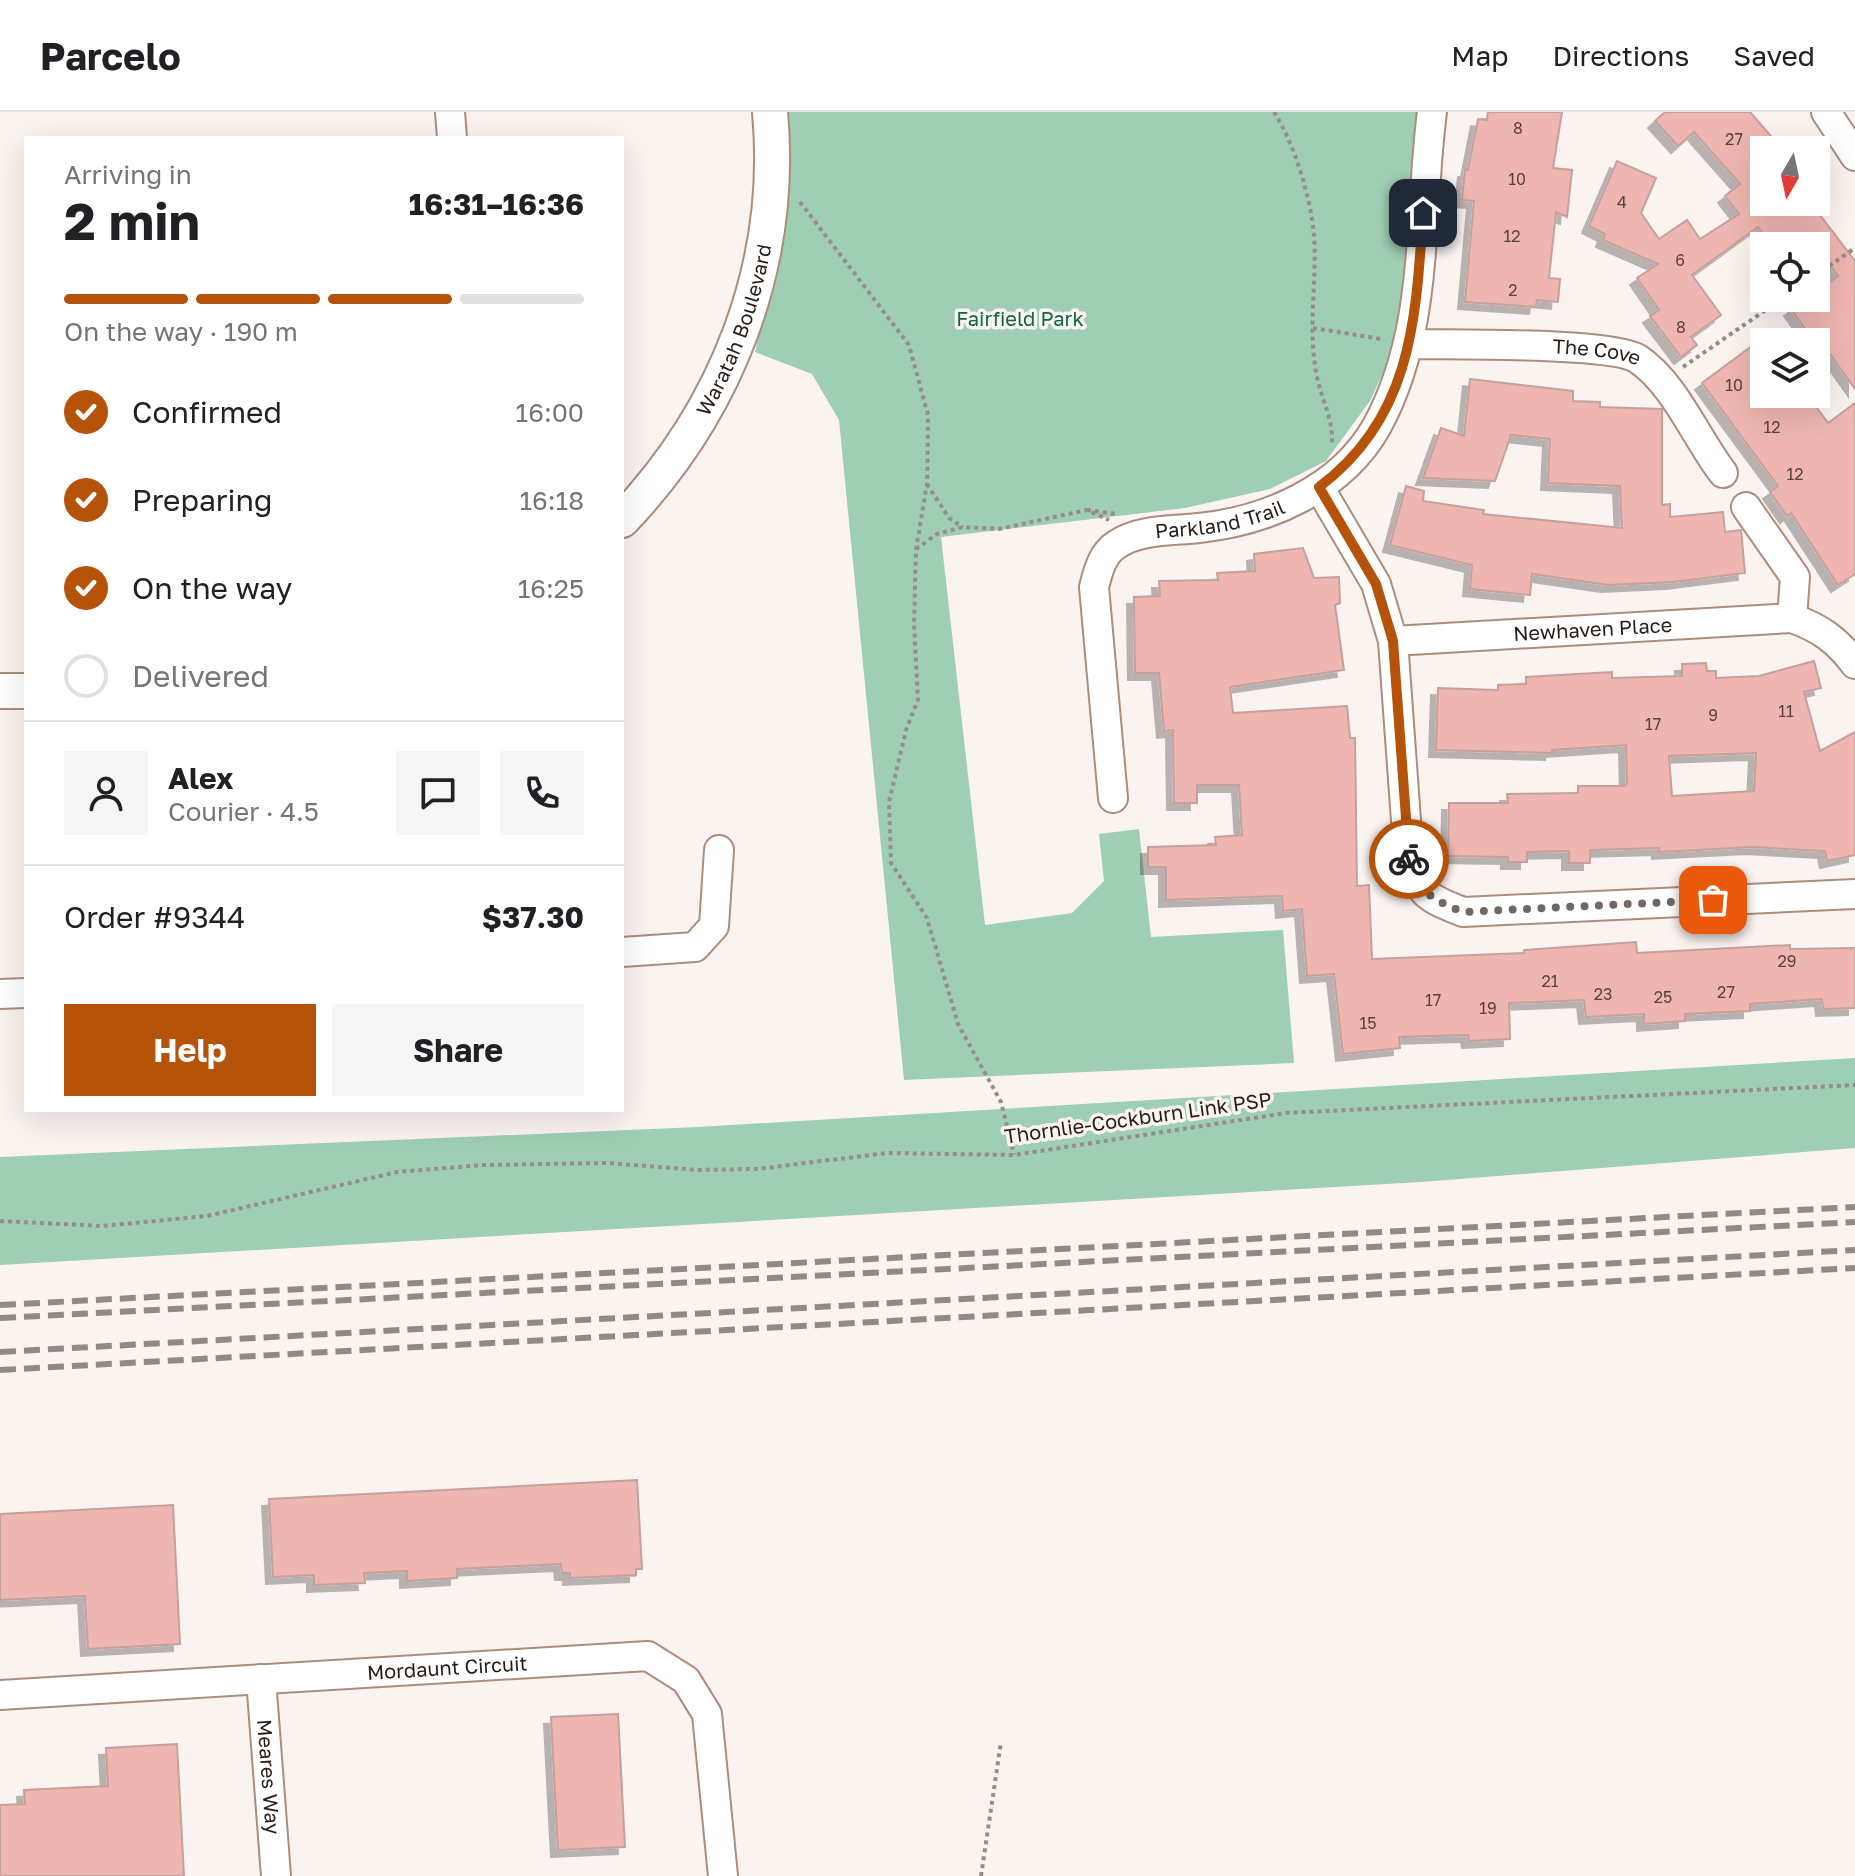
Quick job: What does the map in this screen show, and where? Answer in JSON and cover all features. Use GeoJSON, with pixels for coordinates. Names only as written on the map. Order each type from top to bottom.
{"type":"FeatureCollection","features":[{"type":"Feature","properties":{"kind":"street"},"geometry":{"type":"LineString","coordinates":[[450,112],[452,136]]}},
{"type":"Feature","properties":{"kind":"street","name":"Waratah Boulevard"},"geometry":{"type":"LineString","coordinates":[[624,518],[688,442],[709,405],[749,313],[763,261],[773,199],[770,112]]}},
{"type":"Feature","properties":{"kind":"street","name":"Parkland Trail"},"geometry":{"type":"LineString","coordinates":[[1113,798],[1094,587],[1101,562],[1115,545],[1140,535],[1218,526],[1278,510],[1342,470],[1375,430],[1400,382],[1411,344],[1432,112]]}},
{"type":"Feature","properties":{"kind":"street"},"geometry":{"type":"LineString","coordinates":[[1826,112],[1855,156]]}},
{"type":"Feature","properties":{"kind":"street","name":"The Cove"},"geometry":{"type":"LineString","coordinates":[[1411,344],[1589,349],[1636,358],[1661,383],[1723,473]]}},
{"type":"Feature","properties":{"kind":"street"},"geometry":{"type":"LineString","coordinates":[[1319,487],[1376,584],[1393,641],[1409,862],[1418,888],[1436,902],[1463,912],[1855,894]]}},
{"type":"Feature","properties":{"kind":"street"},"geometry":{"type":"LineString","coordinates":[[1746,507],[1795,577],[1792,618]]}},
{"type":"Feature","properties":{"kind":"street","name":"Newhaven Place"},"geometry":{"type":"LineString","coordinates":[[1393,641],[1792,618],[1819,628],[1842,646],[1855,664]]}},
{"type":"Feature","properties":{"kind":"street"},"geometry":{"type":"LineString","coordinates":[[0,691],[24,691]]}},
{"type":"Feature","properties":{"kind":"street"},"geometry":{"type":"LineString","coordinates":[[624,952],[695,947],[714,926],[719,850]]}},
{"type":"Feature","properties":{"kind":"street"},"geometry":{"type":"LineString","coordinates":[[0,994],[24,993]]}},
{"type":"Feature","properties":{"kind":"street","name":"Mordaunt Circuit"},"geometry":{"type":"LineString","coordinates":[[0,1695],[648,1656],[686,1680],[707,1714],[723,1876]]}},
{"type":"Feature","properties":{"kind":"street","name":"Meares Way"},"geometry":{"type":"LineString","coordinates":[[261,1679],[276,1876]]}},
{"type":"Feature","properties":{"kind":"path"},"geometry":{"type":"LineString","coordinates":[[1274,112],[1295,158],[1314,233],[1316,373],[1333,421],[1332,443],[1319,487]]}},
{"type":"Feature","properties":{"kind":"path"},"geometry":{"type":"LineString","coordinates":[[798,200],[909,345],[928,415],[927,484],[916,549],[914,625],[918,700],[906,730],[889,802],[891,863],[927,918],[958,1024],[1001,1102],[1014,1155]]}},
{"type":"Feature","properties":{"kind":"path"},"geometry":{"type":"LineString","coordinates":[[1830,265],[1855,248]]}},
{"type":"Feature","properties":{"kind":"path"},"geometry":{"type":"LineString","coordinates":[[1661,383],[1763,312]]}},
{"type":"Feature","properties":{"kind":"path"},"geometry":{"type":"LineString","coordinates":[[1313,328],[1411,344]]}},
{"type":"Feature","properties":{"kind":"path"},"geometry":{"type":"LineString","coordinates":[[927,484],[949,518],[963,527]]}},
{"type":"Feature","properties":{"kind":"path"},"geometry":{"type":"LineString","coordinates":[[916,549],[937,534],[963,527],[999,529],[1087,510],[1140,535]]}},
{"type":"Feature","properties":{"kind":"path","name":"Thornlie-Cockburn Link PSP"},"geometry":{"type":"LineString","coordinates":[[0,1221],[102,1226],[207,1216],[397,1172],[483,1165],[607,1163],[698,1170],[757,1169],[887,1153],[1014,1155],[1286,1113],[1855,1085]]}},
{"type":"Feature","properties":{"kind":"path"},"geometry":{"type":"LineString","coordinates":[[981,1876],[1001,1742]]}},
{"type":"Feature","properties":{"kind":"green space","name":"Fairfield Park"},"geometry":{"type":"Polygon","coordinates":[[[782,112],[1422,112],[1398,340],[1370,401],[1326,461],[1270,489],[1185,508],[941,537],[985,925],[1072,913],[1104,881],[1099,834],[1139,829],[1151,937],[1283,930],[1294,1063],[904,1080],[839,420],[812,374],[755,352],[788,205],[782,112]]]}},
{"type":"Feature","properties":{"kind":"green space"},"geometry":{"type":"Polygon","coordinates":[[[1855,1058],[1855,1148],[1421,1182],[0,1265],[0,1157],[698,1127],[1855,1058]]]}},
{"type":"Feature","properties":{"kind":"building"},"geometry":{"type":"Polygon","coordinates":[[[1488,112],[1562,112],[1553,168],[1572,170],[1567,217],[1556,212],[1549,278],[1560,279],[1558,302],[1537,300],[1536,307],[1465,302],[1474,201],[1462,200],[1465,170],[1468,170],[1478,119],[1487,120],[1488,112]]]}},
{"type":"Feature","properties":{"kind":"building"},"geometry":{"type":"Polygon","coordinates":[[[1665,112],[1750,112],[1771,136],[1750,136],[1750,216],[1821,216],[1855,261],[1855,389],[1830,354],[1830,328],[1804,328],[1793,312],[1830,312],[1830,282],[1838,276],[1830,265],[1830,232],[1762,232],[1758,227],[1692,275],[1721,315],[1691,337],[1697,345],[1681,357],[1650,316],[1659,310],[1637,278],[1658,264],[1603,240],[1605,234],[1589,226],[1617,161],[1656,178],[1641,213],[1659,239],[1687,220],[1700,239],[1739,214],[1725,196],[1740,184],[1694,132],[1678,146],[1655,121],[1665,112]]]}},
{"type":"Feature","properties":{"kind":"building"},"geometry":{"type":"Polygon","coordinates":[[[1750,347],[1750,408],[1817,408],[1828,423],[1855,403],[1855,574],[1838,585],[1791,513],[1787,516],[1770,492],[1778,486],[1702,383],[1750,347]]]}},
{"type":"Feature","properties":{"kind":"building"},"geometry":{"type":"Polygon","coordinates":[[[1470,379],[1573,391],[1573,401],[1600,402],[1600,407],[1662,409],[1662,505],[1670,504],[1670,517],[1723,512],[1725,532],[1741,530],[1745,573],[1673,582],[1608,585],[1532,574],[1530,595],[1470,589],[1472,565],[1390,545],[1406,486],[1424,491],[1423,501],[1484,510],[1483,514],[1622,528],[1620,486],[1548,483],[1550,439],[1511,435],[1495,481],[1423,478],[1441,428],[1464,436],[1470,379]]]}},
{"type":"Feature","properties":{"kind":"building"},"geometry":{"type":"Polygon","coordinates":[[[1303,548],[1314,578],[1339,577],[1340,603],[1335,605],[1344,670],[1230,687],[1233,713],[1347,706],[1350,738],[1355,738],[1357,886],[1369,885],[1372,959],[1524,953],[1524,950],[1636,942],[1637,953],[1790,945],[1790,949],[1855,948],[1855,1008],[1823,1009],[1822,999],[1750,1004],[1750,1011],[1685,1014],[1685,1021],[1644,1024],[1644,1014],[1586,1017],[1584,1000],[1509,1003],[1510,1039],[1469,1041],[1468,1035],[1399,1037],[1400,1048],[1343,1054],[1334,974],[1307,976],[1302,909],[1283,911],[1282,896],[1166,900],[1166,867],[1148,867],[1148,847],[1216,845],[1215,837],[1242,835],[1239,785],[1197,785],[1197,803],[1174,803],[1173,730],[1164,731],[1159,673],[1135,673],[1134,597],[1160,596],[1159,581],[1218,580],[1217,573],[1255,571],[1254,554],[1303,548]]]}},
{"type":"Feature","properties":{"kind":"building"},"geometry":{"type":"Polygon","coordinates":[[[1814,661],[1821,688],[1804,692],[1820,751],[1855,732],[1855,855],[1827,861],[1825,851],[1753,847],[1659,852],[1659,848],[1590,850],[1590,863],[1569,863],[1569,851],[1527,852],[1527,862],[1508,862],[1508,857],[1448,856],[1449,803],[1508,803],[1507,794],[1578,793],[1578,786],[1624,786],[1627,784],[1626,745],[1552,750],[1552,753],[1436,750],[1438,688],[1498,690],[1498,685],[1526,684],[1526,677],[1612,672],[1612,678],[1682,676],[1682,664],[1706,663],[1707,671],[1716,671],[1716,678],[1759,676],[1814,661]],[[1756,753],[1669,756],[1672,796],[1754,791],[1756,753]]]}},
{"type":"Feature","properties":{"kind":"building"},"geometry":{"type":"Polygon","coordinates":[[[637,1480],[642,1569],[636,1569],[636,1575],[570,1578],[570,1573],[562,1573],[561,1564],[457,1569],[457,1578],[407,1581],[407,1571],[364,1573],[365,1583],[314,1585],[314,1575],[273,1577],[269,1499],[637,1480]]]}},
{"type":"Feature","properties":{"kind":"building"},"geometry":{"type":"Polygon","coordinates":[[[173,1505],[180,1644],[88,1649],[85,1596],[0,1600],[0,1514],[173,1505]]]}},
{"type":"Feature","properties":{"kind":"building"},"geometry":{"type":"Polygon","coordinates":[[[618,1714],[625,1847],[558,1850],[551,1717],[618,1714]]]}},
{"type":"Feature","properties":{"kind":"building"},"geometry":{"type":"Polygon","coordinates":[[[177,1744],[184,1876],[0,1876],[0,1805],[25,1804],[24,1790],[108,1786],[106,1748],[177,1744]]]}},
{"type":"Feature","properties":{"kind":"railway"},"geometry":{"type":"LineString","coordinates":[[0,1305],[1855,1207]]}},
{"type":"Feature","properties":{"kind":"railway"},"geometry":{"type":"LineString","coordinates":[[0,1318],[1855,1222]]}},
{"type":"Feature","properties":{"kind":"railway"},"geometry":{"type":"LineString","coordinates":[[0,1352],[1855,1250]]}},
{"type":"Feature","properties":{"kind":"railway"},"geometry":{"type":"LineString","coordinates":[[0,1370],[1855,1268]]}},
{"type":"Feature","properties":{"kind":"way so far"},"geometry":{"type":"LineString","coordinates":[[1409,859],[1418,888],[1436,902],[1463,912],[1713,900]]}},
{"type":"Feature","properties":{"kind":"route"},"geometry":{"type":"LineString","coordinates":[[1409,859],[1393,641],[1376,584],[1319,487],[1342,470],[1375,430],[1400,382],[1411,344],[1423,213]]}}]}
